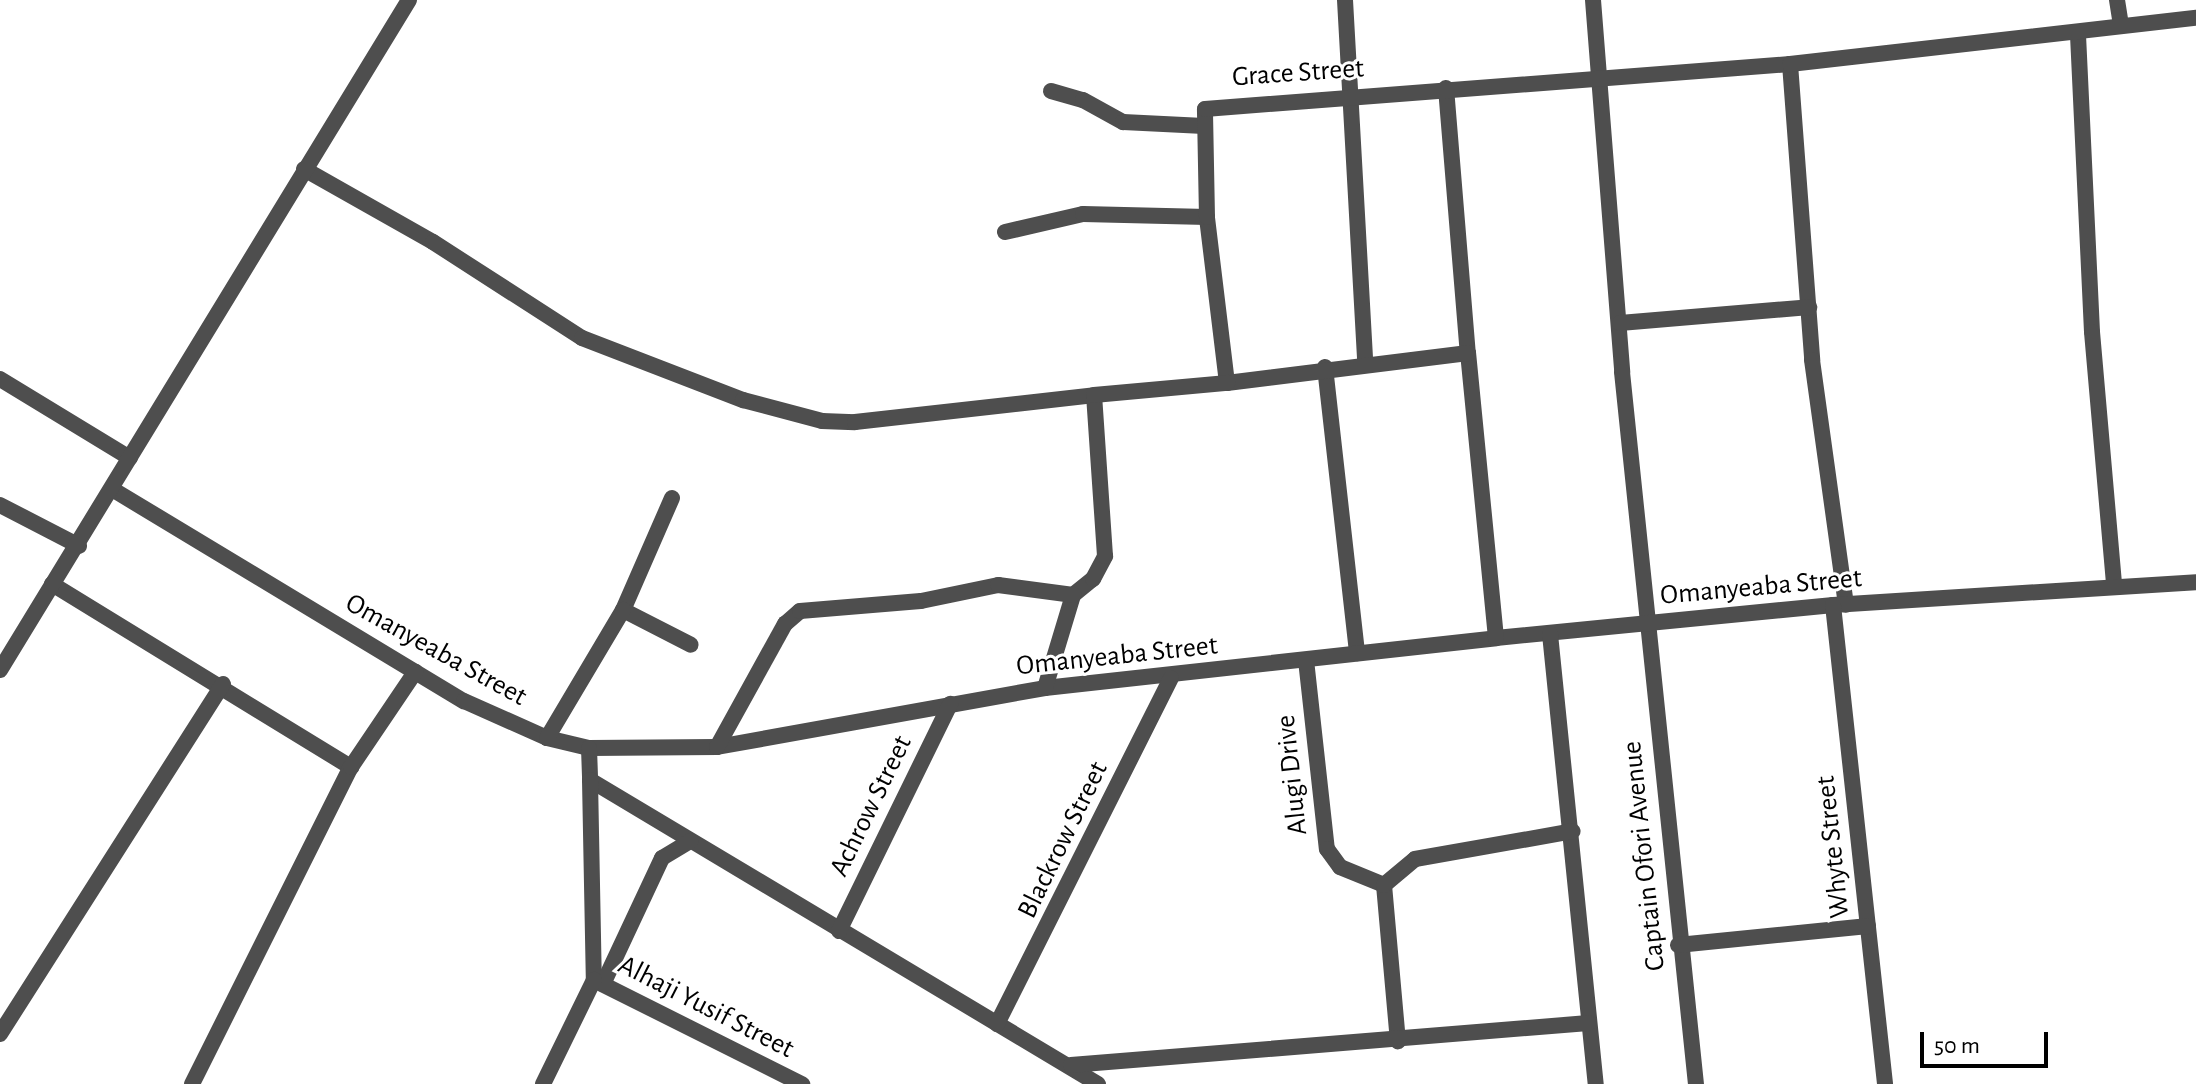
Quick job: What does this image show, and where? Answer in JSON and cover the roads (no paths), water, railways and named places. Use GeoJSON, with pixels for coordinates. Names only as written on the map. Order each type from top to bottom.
{"type":"FeatureCollection","features":[{"type":"Feature","properties":{"kind":"street"},"geometry":{"type":"LineString","coordinates":[[0,670],[79,546],[304,169],[409,0]]}},
{"type":"Feature","properties":{"kind":"street"},"geometry":{"type":"LineString","coordinates":[[1345,0],[1365,362]]}},
{"type":"Feature","properties":{"kind":"street","name":"Captain Ofori Avenue"},"geometry":{"type":"LineString","coordinates":[[1593,0],[1647,623],[1678,945],[1696,1084]]}},
{"type":"Feature","properties":{"kind":"street"},"geometry":{"type":"LineString","coordinates":[[2117,0],[2121,26]]}},
{"type":"Feature","properties":{"kind":"street","name":"Grace Street"},"geometry":{"type":"LineString","coordinates":[[1204,126],[1205,109],[1213,105],[1600,75],[1790,64],[2078,35],[2121,26],[2196,18]]}},
{"type":"Feature","properties":{"kind":"street"},"geometry":{"type":"LineString","coordinates":[[2078,35],[2092,332],[2114,585]]}},
{"type":"Feature","properties":{"kind":"street","name":"Whyte Street"},"geometry":{"type":"LineString","coordinates":[[1790,64],[1809,307],[1885,1084]]}},
{"type":"Feature","properties":{"kind":"street"},"geometry":{"type":"LineString","coordinates":[[1446,88],[1496,638]]}},
{"type":"Feature","properties":{"kind":"street"},"geometry":{"type":"LineString","coordinates":[[1051,91],[1083,100],[1123,122],[1204,126],[1207,217],[1227,383]]}},
{"type":"Feature","properties":{"kind":"street"},"geometry":{"type":"LineString","coordinates":[[304,169],[433,242],[582,338],[743,400],[822,421],[855,422],[1227,383],[1365,362],[1468,353]]}},
{"type":"Feature","properties":{"kind":"street"},"geometry":{"type":"LineString","coordinates":[[1005,232],[1083,214],[1207,217]]}},
{"type":"Feature","properties":{"kind":"street"},"geometry":{"type":"LineString","coordinates":[[1620,323],[1809,307]]}},
{"type":"Feature","properties":{"kind":"street"},"geometry":{"type":"LineString","coordinates":[[1325,367],[1357,653]]}},
{"type":"Feature","properties":{"kind":"street"},"geometry":{"type":"LineString","coordinates":[[0,379],[130,458]]}},
{"type":"Feature","properties":{"kind":"street"},"geometry":{"type":"LineString","coordinates":[[1045,688],[1073,595],[1093,579],[1105,556],[1094,395]]}},
{"type":"Feature","properties":{"kind":"street","name":"Omanyeaba Street"},"geometry":{"type":"LineString","coordinates":[[112,489],[464,701],[547,738],[589,748],[717,747],[1045,688],[1171,678],[1496,638],[1840,605],[2196,582]]}},
{"type":"Feature","properties":{"kind":"street"},"geometry":{"type":"LineString","coordinates":[[547,738],[623,610],[672,498]]}},
{"type":"Feature","properties":{"kind":"street"},"geometry":{"type":"LineString","coordinates":[[0,505],[79,546]]}},
{"type":"Feature","properties":{"kind":"street"},"geometry":{"type":"LineString","coordinates":[[52,584],[223,684],[351,767]]}},
{"type":"Feature","properties":{"kind":"street"},"geometry":{"type":"LineString","coordinates":[[717,747],[785,624],[800,611],[921,601],[998,585],[1073,595]]}},
{"type":"Feature","properties":{"kind":"street"},"geometry":{"type":"LineString","coordinates":[[623,610],[691,645]]}},
{"type":"Feature","properties":{"kind":"street"},"geometry":{"type":"LineString","coordinates":[[1550,634],[1573,831],[1588,1023],[1596,1084]]}},
{"type":"Feature","properties":{"kind":"street","name":"Alugi Drive"},"geometry":{"type":"LineString","coordinates":[[1306,660],[1327,849],[1340,867],[1384,885]]}},
{"type":"Feature","properties":{"kind":"street"},"geometry":{"type":"LineString","coordinates":[[192,1084],[351,767],[415,672]]}},
{"type":"Feature","properties":{"kind":"street","name":"Blackrow Street"},"geometry":{"type":"LineString","coordinates":[[997,1024],[1171,678]]}},
{"type":"Feature","properties":{"kind":"street"},"geometry":{"type":"LineString","coordinates":[[0,1034],[223,684]]}},
{"type":"Feature","properties":{"kind":"street","name":"Achrow Street"},"geometry":{"type":"LineString","coordinates":[[839,931],[950,704]]}},
{"type":"Feature","properties":{"kind":"street","name":"Alhaji Yusif Street"},"geometry":{"type":"LineString","coordinates":[[589,748],[598,982],[802,1084]]}},
{"type":"Feature","properties":{"kind":"street"},"geometry":{"type":"LineString","coordinates":[[590,780],[839,931],[1071,1065],[1098,1084]]}},
{"type":"Feature","properties":{"kind":"street"},"geometry":{"type":"LineString","coordinates":[[1398,1041],[1384,885],[1415,859],[1573,831]]}},
{"type":"Feature","properties":{"kind":"street"},"geometry":{"type":"LineString","coordinates":[[543,1084],[662,858],[690,841]]}},
{"type":"Feature","properties":{"kind":"street"},"geometry":{"type":"LineString","coordinates":[[1678,945],[1868,926]]}},
{"type":"Feature","properties":{"kind":"street"},"geometry":{"type":"LineString","coordinates":[[1071,1065],[1398,1041],[1588,1023]]}}]}
